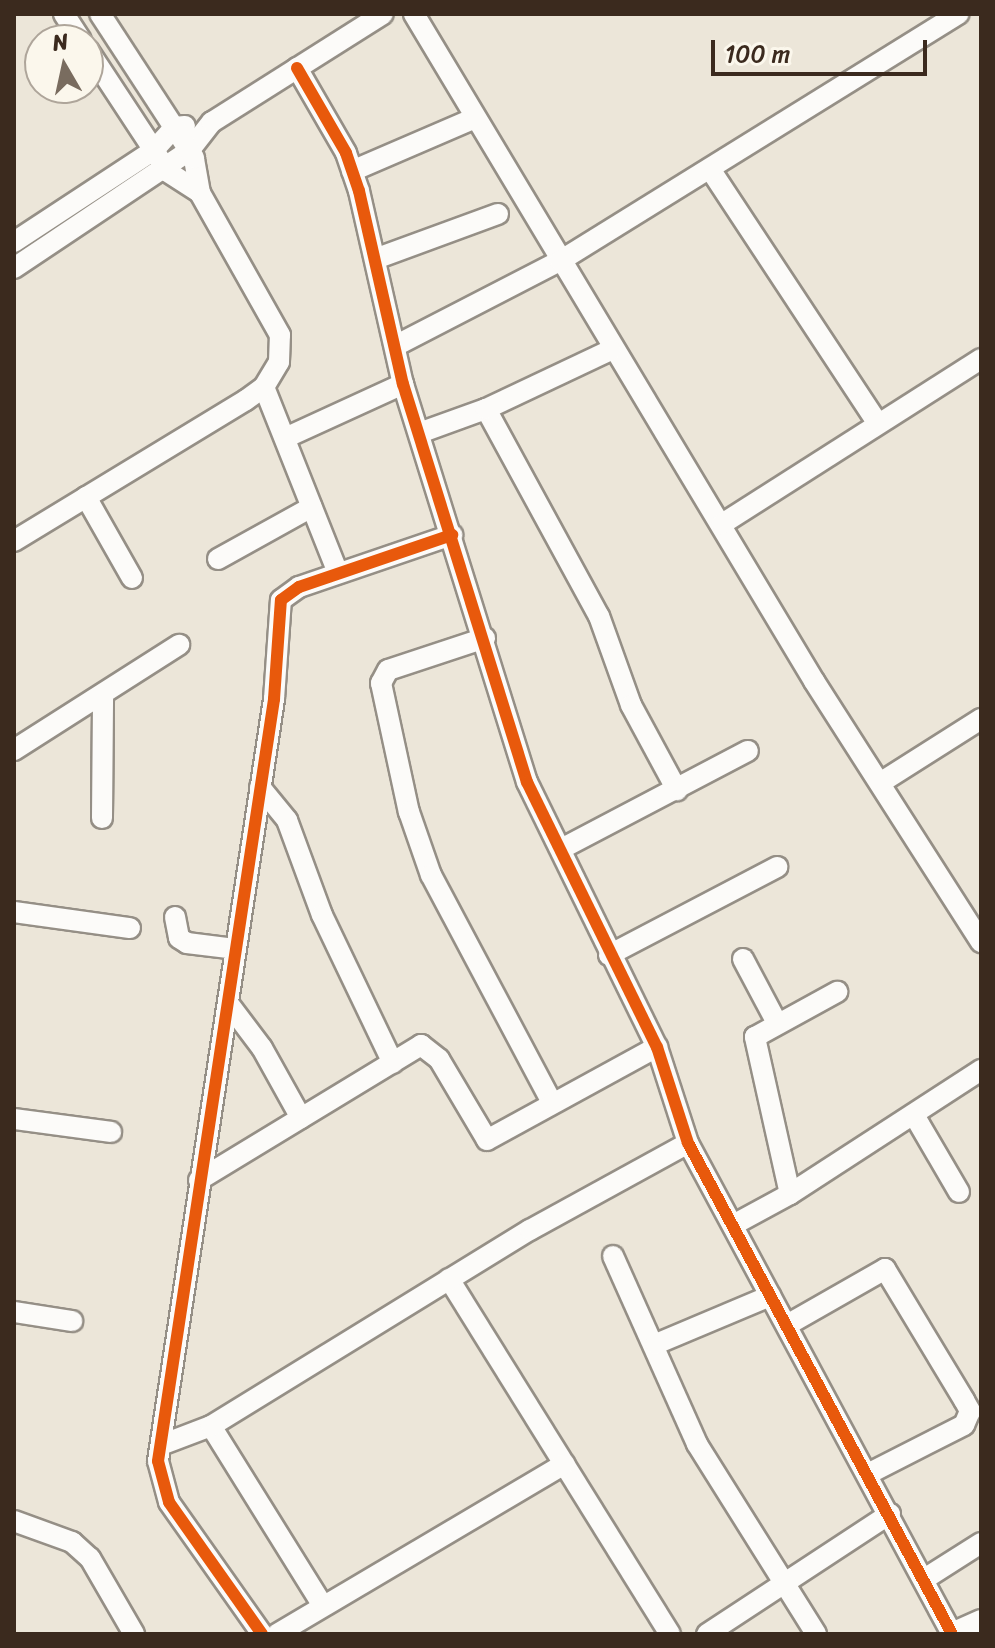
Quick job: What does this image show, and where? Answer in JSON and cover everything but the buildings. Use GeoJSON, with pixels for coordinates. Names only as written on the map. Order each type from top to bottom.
{"type":"FeatureCollection","features":[{"type":"Feature","properties":{"kind":"street"},"geometry":{"type":"LineString","coordinates":[[14,541],[264,387],[279,362],[280,335],[200,193],[189,151],[100,14]]}},
{"type":"Feature","properties":{"kind":"street"},"geometry":{"type":"LineString","coordinates":[[14,242],[160,158],[189,151],[212,122],[383,14]]}},
{"type":"Feature","properties":{"kind":"street"},"geometry":{"type":"LineString","coordinates":[[414,14],[611,350],[981,942]]}},
{"type":"Feature","properties":{"kind":"street"},"geometry":{"type":"LineString","coordinates":[[395,346],[560,261],[959,14]]}},
{"type":"Feature","properties":{"kind":"street"},"geometry":{"type":"LineString","coordinates":[[297,68],[352,171],[403,384],[422,432],[518,758],[609,955],[657,1047],[688,1143],[770,1296],[926,1578],[952,1634],[981,1620]]}},
{"type":"Feature","properties":{"kind":"street"},"geometry":{"type":"LineString","coordinates":[[104,75],[175,181],[200,193]]}},
{"type":"Feature","properties":{"kind":"street"},"geometry":{"type":"LineString","coordinates":[[118,96],[143,79]]}},
{"type":"Feature","properties":{"kind":"street"},"geometry":{"type":"LineString","coordinates":[[352,171],[475,118]]}},
{"type":"Feature","properties":{"kind":"street"},"geometry":{"type":"LineString","coordinates":[[175,127],[212,122]]}},
{"type":"Feature","properties":{"kind":"street"},"geometry":{"type":"LineString","coordinates":[[14,268],[160,158],[175,127]]}},
{"type":"Feature","properties":{"kind":"street"},"geometry":{"type":"LineString","coordinates":[[710,169],[878,424]]}},
{"type":"Feature","properties":{"kind":"street"},"geometry":{"type":"LineString","coordinates":[[375,259],[498,214]]}},
{"type":"Feature","properties":{"kind":"street"},"geometry":{"type":"LineString","coordinates":[[422,432],[486,409],[611,350]]}},
{"type":"Feature","properties":{"kind":"street"},"geometry":{"type":"LineString","coordinates":[[722,524],[981,359]]}},
{"type":"Feature","properties":{"kind":"street"},"geometry":{"type":"LineString","coordinates":[[285,438],[403,384]]}},
{"type":"Feature","properties":{"kind":"street"},"geometry":{"type":"LineString","coordinates":[[264,387],[338,573]]}},
{"type":"Feature","properties":{"kind":"street"},"geometry":{"type":"LineString","coordinates":[[486,409],[599,616],[631,705],[677,790]]}},
{"type":"Feature","properties":{"kind":"street"},"geometry":{"type":"LineString","coordinates":[[86,497],[132,578]]}},
{"type":"Feature","properties":{"kind":"street"},"geometry":{"type":"LineString","coordinates":[[218,559],[312,507]]}},
{"type":"Feature","properties":{"kind":"street"},"geometry":{"type":"LineString","coordinates":[[262,1634],[169,1502],[158,1471],[260,787],[281,600],[299,587],[452,535]]}},
{"type":"Feature","properties":{"kind":"street"},"geometry":{"type":"LineString","coordinates":[[485,638],[388,670],[381,683],[409,812],[431,875],[552,1103]]}},
{"type":"Feature","properties":{"kind":"street"},"geometry":{"type":"LineString","coordinates":[[14,750],[179,645]]}},
{"type":"Feature","properties":{"kind":"street"},"geometry":{"type":"LineString","coordinates":[[102,818],[103,694]]}},
{"type":"Feature","properties":{"kind":"street"},"geometry":{"type":"LineString","coordinates":[[880,783],[981,719]]}},
{"type":"Feature","properties":{"kind":"street"},"geometry":{"type":"LineString","coordinates":[[561,849],[748,751]]}},
{"type":"Feature","properties":{"kind":"street"},"geometry":{"type":"LineString","coordinates":[[260,787],[287,820],[322,915],[393,1063]]}},
{"type":"Feature","properties":{"kind":"street"},"geometry":{"type":"LineString","coordinates":[[609,955],[777,867]]}},
{"type":"Feature","properties":{"kind":"street"},"geometry":{"type":"LineString","coordinates":[[14,912],[130,928]]}},
{"type":"Feature","properties":{"kind":"street"},"geometry":{"type":"LineString","coordinates":[[175,917],[179,938],[187,943],[235,949]]}},
{"type":"Feature","properties":{"kind":"street"},"geometry":{"type":"LineString","coordinates":[[743,959],[777,1023]]}},
{"type":"Feature","properties":{"kind":"street"},"geometry":{"type":"LineString","coordinates":[[790,1194],[755,1040],[777,1023],[837,992]]}},
{"type":"Feature","properties":{"kind":"street"},"geometry":{"type":"LineString","coordinates":[[228,1003],[262,1048],[301,1118]]}},
{"type":"Feature","properties":{"kind":"street"},"geometry":{"type":"LineString","coordinates":[[199,1180],[415,1048],[430,1047],[487,1140],[657,1047]]}},
{"type":"Feature","properties":{"kind":"street"},"geometry":{"type":"LineString","coordinates":[[733,1225],[790,1194],[981,1070]]}},
{"type":"Feature","properties":{"kind":"street"},"geometry":{"type":"LineString","coordinates":[[914,1115],[959,1192]]}},
{"type":"Feature","properties":{"kind":"street"},"geometry":{"type":"LineString","coordinates":[[14,1119],[111,1132]]}},
{"type":"Feature","properties":{"kind":"street"},"geometry":{"type":"LineString","coordinates":[[161,1445],[211,1426],[449,1279],[688,1143]]}},
{"type":"Feature","properties":{"kind":"street"},"geometry":{"type":"LineString","coordinates":[[613,1256],[656,1344],[697,1444],[783,1588],[816,1634]]}},
{"type":"Feature","properties":{"kind":"street"},"geometry":{"type":"LineString","coordinates":[[787,1325],[885,1269],[970,1411],[964,1425],[868,1474]]}},
{"type":"Feature","properties":{"kind":"street"},"geometry":{"type":"LineString","coordinates":[[449,1279],[670,1634]]}},
{"type":"Feature","properties":{"kind":"street"},"geometry":{"type":"LineString","coordinates":[[656,1344],[770,1296]]}},
{"type":"Feature","properties":{"kind":"street"},"geometry":{"type":"LineString","coordinates":[[14,1312],[72,1321]]}},
{"type":"Feature","properties":{"kind":"street"},"geometry":{"type":"LineString","coordinates":[[167,1420],[189,1433]]}},
{"type":"Feature","properties":{"kind":"street"},"geometry":{"type":"LineString","coordinates":[[211,1426],[323,1606]]}},
{"type":"Feature","properties":{"kind":"street"},"geometry":{"type":"LineString","coordinates":[[277,1634],[564,1464]]}},
{"type":"Feature","properties":{"kind":"street"},"geometry":{"type":"LineString","coordinates":[[707,1634],[783,1588],[890,1514]]}},
{"type":"Feature","properties":{"kind":"street"},"geometry":{"type":"LineString","coordinates":[[14,1521],[72,1542],[90,1558],[134,1634]]}},
{"type":"Feature","properties":{"kind":"street"},"geometry":{"type":"LineString","coordinates":[[926,1578],[981,1543]]}},
{"type":"Feature","properties":{"kind":"cycle path"},"geometry":{"type":"LineString","coordinates":[[297,68],[346,153],[359,191],[403,384],[527,782],[657,1047],[688,1143],[952,1634]]}},
{"type":"Feature","properties":{"kind":"cycle path"},"geometry":{"type":"LineString","coordinates":[[262,1634],[169,1502],[158,1461],[274,699],[281,600],[299,587],[452,535]]}}]}
